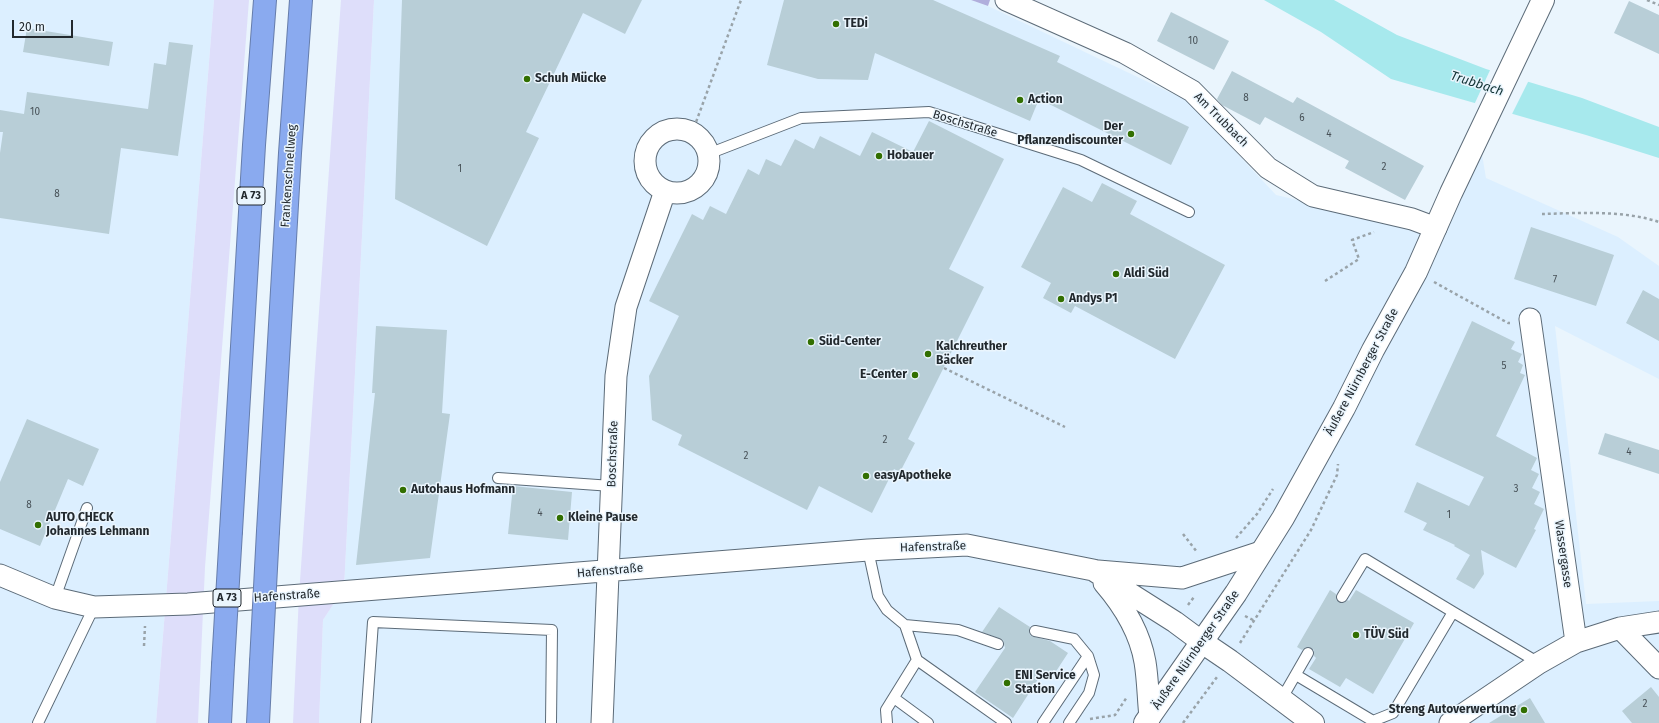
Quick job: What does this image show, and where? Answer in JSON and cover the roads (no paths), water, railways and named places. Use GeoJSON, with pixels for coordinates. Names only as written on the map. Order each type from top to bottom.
{"type":"FeatureCollection","features":[{"type":"Feature","properties":{"kind":"highway","name":"A 73"},"geometry":{"type":"LineString","coordinates":[[220,723],[254,152],[265,0]]}},
{"type":"Feature","properties":{"kind":"highway","name":"Frankenschnellweg"},"geometry":{"type":"LineString","coordinates":[[258,723],[268,531],[301,0]]}},
{"type":"Feature","properties":{"kind":"main road","name":"Äußere Nürnberger Straße"},"geometry":{"type":"LineString","coordinates":[[1147,720],[1202,642],[1262,552],[1283,518],[1340,415],[1373,350],[1416,272],[1543,0]]}},
{"type":"Feature","properties":{"kind":"main road"},"geometry":{"type":"LineString","coordinates":[[1202,642],[1313,723]]}},
{"type":"Feature","properties":{"kind":"street","name":"Am Trubbach"},"geometry":{"type":"LineString","coordinates":[[1006,0],[1125,53],[1192,91],[1268,168],[1312,196],[1412,219],[1436,228]]}},
{"type":"Feature","properties":{"kind":"street"},"geometry":{"type":"LineString","coordinates":[[676,129],[692,133],[702,142],[708,154],[709,164],[706,174],[701,182],[694,188],[684,193],[665,191],[656,186],[649,178],[645,167],[645,156],[649,146],[656,137],[665,132],[676,129]]}},
{"type":"Feature","properties":{"kind":"street","name":"Boschstraße"},"geometry":{"type":"LineString","coordinates":[[602,723],[616,376],[626,307],[665,191]]}},
{"type":"Feature","properties":{"kind":"street","name":"Wassergasse"},"geometry":{"type":"LineString","coordinates":[[1530,318],[1576,642]]}},
{"type":"Feature","properties":{"kind":"street","name":"Hafenstraße"},"geometry":{"type":"LineString","coordinates":[[0,575],[55,598],[94,607],[188,604],[608,572],[868,550],[967,545],[1093,570],[1175,622],[1202,642]]}},
{"type":"Feature","properties":{"kind":"street"},"geometry":{"type":"LineString","coordinates":[[1093,570],[1182,578],[1262,552]]}},
{"type":"Feature","properties":{"kind":"street"},"geometry":{"type":"LineString","coordinates":[[1093,570],[1118,600],[1137,634],[1145,661],[1147,720]]}},
{"type":"Feature","properties":{"kind":"street"},"geometry":{"type":"LineString","coordinates":[[1450,723],[1539,663],[1576,642],[1620,628],[1659,622]]}},
{"type":"Feature","properties":{"kind":"street"},"geometry":{"type":"LineString","coordinates":[[1620,628],[1659,668]]}},
{"type":"Feature","properties":{"kind":"lane","name":"Boschstraße"},"geometry":{"type":"LineString","coordinates":[[708,154],[800,118],[928,112],[1081,160],[1189,212]]}},
{"type":"Feature","properties":{"kind":"lane"},"geometry":{"type":"LineString","coordinates":[[498,478],[612,486]]}},
{"type":"Feature","properties":{"kind":"lane"},"geometry":{"type":"LineString","coordinates":[[55,598],[87,508]]}},
{"type":"Feature","properties":{"kind":"lane"},"geometry":{"type":"LineString","coordinates":[[868,550],[878,596],[887,610],[905,625],[917,660],[1006,723]]}},
{"type":"Feature","properties":{"kind":"lane"},"geometry":{"type":"LineString","coordinates":[[1342,597],[1365,559],[1539,663]]}},
{"type":"Feature","properties":{"kind":"lane"},"geometry":{"type":"LineString","coordinates":[[38,723],[94,607]]}},
{"type":"Feature","properties":{"kind":"lane"},"geometry":{"type":"LineString","coordinates":[[1296,675],[1373,720],[1393,713],[1453,612]]}},
{"type":"Feature","properties":{"kind":"lane"},"geometry":{"type":"LineString","coordinates":[[366,723],[373,622],[552,630],[551,723]]}},
{"type":"Feature","properties":{"kind":"lane"},"geometry":{"type":"LineString","coordinates":[[905,625],[958,630],[998,644]]}},
{"type":"Feature","properties":{"kind":"lane"},"geometry":{"type":"LineString","coordinates":[[1035,631],[1074,639],[1088,656],[1094,675],[1089,693],[1069,723]]}},
{"type":"Feature","properties":{"kind":"lane"},"geometry":{"type":"LineString","coordinates":[[1281,700],[1308,653]]}},
{"type":"Feature","properties":{"kind":"lane"},"geometry":{"type":"LineString","coordinates":[[1043,723],[1088,656]]}},
{"type":"Feature","properties":{"kind":"lane"},"geometry":{"type":"LineString","coordinates":[[887,723],[886,710],[917,660]]}},
{"type":"Feature","properties":{"kind":"lane"},"geometry":{"type":"LineString","coordinates":[[894,698],[928,723]]}},
{"type":"Feature","properties":{"kind":"water","name":"Trubbach"},"geometry":{"type":"Polygon","coordinates":[[[1264,0],[1334,0],[1397,35],[1486,69],[1582,98],[1659,127],[1659,158],[1586,135],[1391,79],[1321,32],[1264,0]]]}},
{"type":"Feature","properties":{"kind":"place","name":"TEDi"},"geometry":{"type":"Point","coordinates":[836,24]}},
{"type":"Feature","properties":{"kind":"place","name":"Schuh Mücke"},"geometry":{"type":"Point","coordinates":[527,79]}},
{"type":"Feature","properties":{"kind":"place","name":"Action"},"geometry":{"type":"Point","coordinates":[1020,100]}},
{"type":"Feature","properties":{"kind":"place","name":"Der Pflanzendiscounter"},"geometry":{"type":"Point","coordinates":[1131,134]}},
{"type":"Feature","properties":{"kind":"place","name":"Hobauer"},"geometry":{"type":"Point","coordinates":[879,156]}},
{"type":"Feature","properties":{"kind":"place","name":"Aldi Süd"},"geometry":{"type":"Point","coordinates":[1116,274]}},
{"type":"Feature","properties":{"kind":"place","name":"Andys P1"},"geometry":{"type":"Point","coordinates":[1061,299]}},
{"type":"Feature","properties":{"kind":"place","name":"Süd-Center"},"geometry":{"type":"Point","coordinates":[811,342]}},
{"type":"Feature","properties":{"kind":"place","name":"Kalchreuther Bäcker"},"geometry":{"type":"Point","coordinates":[928,354]}},
{"type":"Feature","properties":{"kind":"place","name":"E-Center"},"geometry":{"type":"Point","coordinates":[915,375]}},
{"type":"Feature","properties":{"kind":"place","name":"easyApotheke"},"geometry":{"type":"Point","coordinates":[866,476]}},
{"type":"Feature","properties":{"kind":"place","name":"Autohaus Hofmann"},"geometry":{"type":"Point","coordinates":[403,490]}},
{"type":"Feature","properties":{"kind":"place","name":"Kleine Pause"},"geometry":{"type":"Point","coordinates":[560,518]}},
{"type":"Feature","properties":{"kind":"place","name":"AUTO CHECK Johannes Lehmann"},"geometry":{"type":"Point","coordinates":[38,525]}},
{"type":"Feature","properties":{"kind":"place","name":"TÜV Süd"},"geometry":{"type":"Point","coordinates":[1356,635]}},
{"type":"Feature","properties":{"kind":"place","name":"ENI Service Station"},"geometry":{"type":"Point","coordinates":[1007,683]}},
{"type":"Feature","properties":{"kind":"place","name":"Streng Autoverwertung"},"geometry":{"type":"Point","coordinates":[1524,710]}}]}
